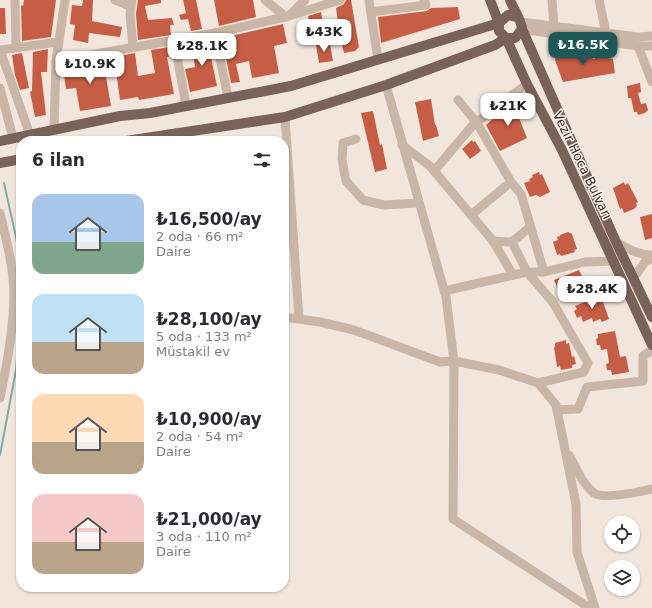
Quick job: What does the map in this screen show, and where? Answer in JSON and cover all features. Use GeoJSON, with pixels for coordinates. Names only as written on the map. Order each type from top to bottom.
{"type":"FeatureCollection","features":[{"type":"Feature","properties":{"kind":"main road","name":"Vezir Hoca Bulvarı"},"geometry":{"type":"LineString","coordinates":[[490,0],[499,23],[499,31],[506,38],[527,84],[562,150],[615,261],[652,345]]}},
{"type":"Feature","properties":{"kind":"main road","name":"Vezir Hoca Bulvarı"},"geometry":{"type":"LineString","coordinates":[[510,0],[616,242],[652,317]]}},
{"type":"Feature","properties":{"kind":"main road"},"geometry":{"type":"LineString","coordinates":[[24,136],[54,129],[291,86],[499,23],[508,15],[520,23],[515,38],[506,38],[495,45],[386,85],[285,117],[183,136]]}},
{"type":"Feature","properties":{"kind":"main road"},"geometry":{"type":"LineString","coordinates":[[0,141],[16,137]]}},
{"type":"Feature","properties":{"kind":"main road"},"geometry":{"type":"LineString","coordinates":[[0,163],[16,159]]}},
{"type":"Feature","properties":{"kind":"street"},"geometry":{"type":"LineString","coordinates":[[15,0],[16,47]]}},
{"type":"Feature","properties":{"kind":"street"},"geometry":{"type":"LineString","coordinates":[[54,129],[56,61],[65,0]]}},
{"type":"Feature","properties":{"kind":"street"},"geometry":{"type":"LineString","coordinates":[[115,0],[132,3],[133,47]]}},
{"type":"Feature","properties":{"kind":"street"},"geometry":{"type":"LineString","coordinates":[[265,0],[287,17]]}},
{"type":"Feature","properties":{"kind":"street"},"geometry":{"type":"LineString","coordinates":[[287,17],[305,0]]}},
{"type":"Feature","properties":{"kind":"street"},"geometry":{"type":"LineString","coordinates":[[56,61],[215,33],[287,17],[340,0]]}},
{"type":"Feature","properties":{"kind":"street"},"geometry":{"type":"LineString","coordinates":[[369,0],[378,60]]}},
{"type":"Feature","properties":{"kind":"street"},"geometry":{"type":"LineString","coordinates":[[372,12],[426,5],[424,0]]}},
{"type":"Feature","properties":{"kind":"street"},"geometry":{"type":"LineString","coordinates":[[552,0],[554,27]]}},
{"type":"Feature","properties":{"kind":"street"},"geometry":{"type":"LineString","coordinates":[[599,0],[606,34]]}},
{"type":"Feature","properties":{"kind":"street"},"geometry":{"type":"LineString","coordinates":[[520,23],[606,34],[638,37],[652,36]]}},
{"type":"Feature","properties":{"kind":"street"},"geometry":{"type":"LineString","coordinates":[[520,23],[638,46],[652,46]]}},
{"type":"Feature","properties":{"kind":"street"},"geometry":{"type":"LineString","coordinates":[[215,33],[228,98]]}},
{"type":"Feature","properties":{"kind":"street"},"geometry":{"type":"LineString","coordinates":[[174,40],[186,105]]}},
{"type":"Feature","properties":{"kind":"street"},"geometry":{"type":"LineString","coordinates":[[30,135],[0,50],[58,42]]}},
{"type":"Feature","properties":{"kind":"street"},"geometry":{"type":"LineString","coordinates":[[638,46],[652,82]]}},
{"type":"Feature","properties":{"kind":"street"},"geometry":{"type":"LineString","coordinates":[[434,171],[477,123],[527,84]]}},
{"type":"Feature","properties":{"kind":"street"},"geometry":{"type":"LineString","coordinates":[[386,85],[444,291],[454,361],[453,519],[590,608]]}},
{"type":"Feature","properties":{"kind":"street"},"geometry":{"type":"LineString","coordinates":[[0,88],[13,138]]}},
{"type":"Feature","properties":{"kind":"street"},"geometry":{"type":"LineString","coordinates":[[458,100],[477,123],[511,182],[521,194],[544,272]]}},
{"type":"Feature","properties":{"kind":"street"},"geometry":{"type":"LineString","coordinates":[[285,117],[286,136]]}},
{"type":"Feature","properties":{"kind":"street"},"geometry":{"type":"LineString","coordinates":[[356,139],[343,143],[342,160],[346,181],[363,200],[384,206],[419,203]]}},
{"type":"Feature","properties":{"kind":"street"},"geometry":{"type":"LineString","coordinates":[[402,145],[434,171],[493,241],[513,275]]}},
{"type":"Feature","properties":{"kind":"street"},"geometry":{"type":"LineString","coordinates":[[289,175],[299,319]]}},
{"type":"Feature","properties":{"kind":"street"},"geometry":{"type":"LineString","coordinates":[[471,215],[511,182]]}},
{"type":"Feature","properties":{"kind":"street"},"geometry":{"type":"LineString","coordinates":[[0,213],[11,264],[14,291],[11,342],[0,398]]}},
{"type":"Feature","properties":{"kind":"street"},"geometry":{"type":"LineString","coordinates":[[493,241],[512,242],[530,228]]}},
{"type":"Feature","properties":{"kind":"street"},"geometry":{"type":"LineString","coordinates":[[289,318],[320,322],[354,330],[440,362],[454,361],[499,370],[538,383],[584,372],[588,363],[552,301],[526,272],[512,242]]}},
{"type":"Feature","properties":{"kind":"street"},"geometry":{"type":"LineString","coordinates":[[616,242],[630,251],[652,257]]}},
{"type":"Feature","properties":{"kind":"street"},"geometry":{"type":"LineString","coordinates":[[634,279],[645,262],[652,257]]}},
{"type":"Feature","properties":{"kind":"street"},"geometry":{"type":"LineString","coordinates":[[444,291],[526,272],[544,272],[585,262],[615,261]]}},
{"type":"Feature","properties":{"kind":"street"},"geometry":{"type":"LineString","coordinates":[[557,410],[578,409],[587,387],[643,381],[643,356],[652,350]]}},
{"type":"Feature","properties":{"kind":"street"},"geometry":{"type":"LineString","coordinates":[[538,383],[556,405],[566,448],[576,504],[577,552],[595,608]]}},
{"type":"Feature","properties":{"kind":"street"},"geometry":{"type":"LineString","coordinates":[[566,448],[586,486],[596,494],[609,496],[652,489]]}},
{"type":"Feature","properties":{"kind":"building"},"geometry":{"type":"Polygon","coordinates":[[[24,0],[56,0],[51,37],[22,41],[21,5],[23,6],[24,0]]]}},
{"type":"Feature","properties":{"kind":"building"},"geometry":{"type":"Polygon","coordinates":[[[83,0],[93,0],[92,21],[122,27],[120,37],[89,33],[88,43],[73,40],[75,25],[70,24],[72,5],[82,6],[83,0]]]}},
{"type":"Feature","properties":{"kind":"building"},"geometry":{"type":"Polygon","coordinates":[[[138,0],[161,0],[161,3],[145,6],[148,20],[172,18],[174,25],[170,25],[171,35],[138,40],[136,14],[138,0]]]}},
{"type":"Feature","properties":{"kind":"building"},"geometry":{"type":"Polygon","coordinates":[[[183,0],[196,0],[202,29],[191,31],[188,19],[181,20],[179,15],[186,13],[183,0]]]}},
{"type":"Feature","properties":{"kind":"building"},"geometry":{"type":"Polygon","coordinates":[[[214,0],[253,0],[256,17],[219,26],[214,0]]]}},
{"type":"Feature","properties":{"kind":"building"},"geometry":{"type":"Polygon","coordinates":[[[346,0],[351,0],[359,47],[355,51],[344,53],[340,36],[328,39],[327,32],[339,30],[336,8],[344,4],[346,0]]]}},
{"type":"Feature","properties":{"kind":"building"},"geometry":{"type":"Polygon","coordinates":[[[458,7],[460,19],[381,43],[378,17],[427,11],[431,8],[458,7]]]}},
{"type":"Feature","properties":{"kind":"building"},"geometry":{"type":"Polygon","coordinates":[[[0,8],[5,8],[6,34],[0,34],[0,8]]]}},
{"type":"Feature","properties":{"kind":"building"},"geometry":{"type":"Polygon","coordinates":[[[321,12],[324,28],[311,30],[308,16],[321,12]]]}},
{"type":"Feature","properties":{"kind":"building"},"geometry":{"type":"Polygon","coordinates":[[[283,24],[287,43],[274,46],[279,73],[252,78],[249,61],[236,64],[240,82],[231,83],[222,38],[283,24]]]}},
{"type":"Feature","properties":{"kind":"building"},"geometry":{"type":"Polygon","coordinates":[[[210,40],[214,57],[211,57],[217,86],[190,92],[185,69],[195,67],[191,43],[210,40]]]}},
{"type":"Feature","properties":{"kind":"building"},"geometry":{"type":"Polygon","coordinates":[[[330,43],[333,61],[319,63],[316,45],[330,43]]]}},
{"type":"Feature","properties":{"kind":"building"},"geometry":{"type":"Polygon","coordinates":[[[169,47],[171,56],[167,57],[174,94],[139,100],[138,97],[120,100],[114,57],[135,53],[138,76],[155,73],[151,50],[169,47]]]}},
{"type":"Feature","properties":{"kind":"building"},"geometry":{"type":"Polygon","coordinates":[[[48,49],[47,72],[41,72],[46,115],[35,117],[30,92],[32,91],[33,52],[48,49]]]}},
{"type":"Feature","properties":{"kind":"building"},"geometry":{"type":"Polygon","coordinates":[[[563,51],[595,59],[594,56],[613,59],[615,73],[563,82],[555,60],[557,54],[563,51]]]}},
{"type":"Feature","properties":{"kind":"building"},"geometry":{"type":"Polygon","coordinates":[[[22,53],[29,88],[20,90],[15,75],[12,55],[22,53]]]}},
{"type":"Feature","properties":{"kind":"building"},"geometry":{"type":"Polygon","coordinates":[[[103,59],[111,106],[80,111],[76,88],[66,89],[64,75],[75,73],[74,65],[103,59]]]}},
{"type":"Feature","properties":{"kind":"building"},"geometry":{"type":"Polygon","coordinates":[[[640,83],[641,92],[638,93],[641,104],[646,103],[648,110],[645,113],[638,115],[637,112],[634,112],[631,98],[628,98],[627,86],[640,83]]]}},
{"type":"Feature","properties":{"kind":"building"},"geometry":{"type":"Polygon","coordinates":[[[431,99],[435,125],[439,136],[423,141],[415,102],[431,99]]]}},
{"type":"Feature","properties":{"kind":"building"},"geometry":{"type":"Polygon","coordinates":[[[520,104],[524,117],[519,118],[527,138],[500,151],[486,125],[505,108],[520,104]]]}},
{"type":"Feature","properties":{"kind":"building"},"geometry":{"type":"Polygon","coordinates":[[[373,111],[387,169],[375,172],[361,113],[373,111]]]}},
{"type":"Feature","properties":{"kind":"building"},"geometry":{"type":"Polygon","coordinates":[[[472,140],[473,142],[475,141],[481,151],[470,159],[462,149],[472,140]]]}},
{"type":"Feature","properties":{"kind":"building"},"geometry":{"type":"Polygon","coordinates":[[[539,172],[540,175],[542,174],[550,192],[540,197],[536,195],[530,197],[524,183],[530,181],[529,179],[533,177],[532,175],[539,172]]]}},
{"type":"Feature","properties":{"kind":"building"},"geometry":{"type":"Polygon","coordinates":[[[624,182],[625,185],[628,183],[638,202],[636,203],[637,206],[634,209],[624,213],[622,208],[620,209],[613,188],[624,182]]]}},
{"type":"Feature","properties":{"kind":"building"},"geometry":{"type":"Polygon","coordinates":[[[652,214],[652,238],[645,240],[640,217],[652,214]]]}},
{"type":"Feature","properties":{"kind":"building"},"geometry":{"type":"Polygon","coordinates":[[[568,232],[572,234],[577,249],[574,250],[575,252],[561,256],[560,254],[557,255],[553,242],[558,240],[557,237],[560,235],[568,232]]]}},
{"type":"Feature","properties":{"kind":"building"},"geometry":{"type":"Polygon","coordinates":[[[579,270],[587,287],[563,299],[554,280],[579,270]]]}},
{"type":"Feature","properties":{"kind":"building"},"geometry":{"type":"Polygon","coordinates":[[[599,296],[600,299],[602,299],[609,319],[602,322],[600,319],[593,322],[592,318],[583,322],[581,316],[577,318],[574,311],[577,309],[575,306],[599,296]]]}},
{"type":"Feature","properties":{"kind":"building"},"geometry":{"type":"Polygon","coordinates":[[[615,331],[620,357],[626,356],[629,372],[612,375],[611,370],[607,370],[606,364],[609,363],[607,349],[601,350],[600,345],[597,345],[596,339],[598,338],[598,334],[615,331]]]}},
{"type":"Feature","properties":{"kind":"building"},"geometry":{"type":"Polygon","coordinates":[[[566,340],[566,344],[569,343],[572,357],[574,356],[576,364],[572,365],[572,368],[561,370],[560,366],[557,367],[554,347],[555,343],[566,340]]]}},
{"type":"Feature","properties":{"kind":"waterway"},"geometry":{"type":"LineString","coordinates":[[4,183],[16,237]]}},
{"type":"Feature","properties":{"kind":"waterway"},"geometry":{"type":"LineString","coordinates":[[0,455],[16,370]]}}]}
